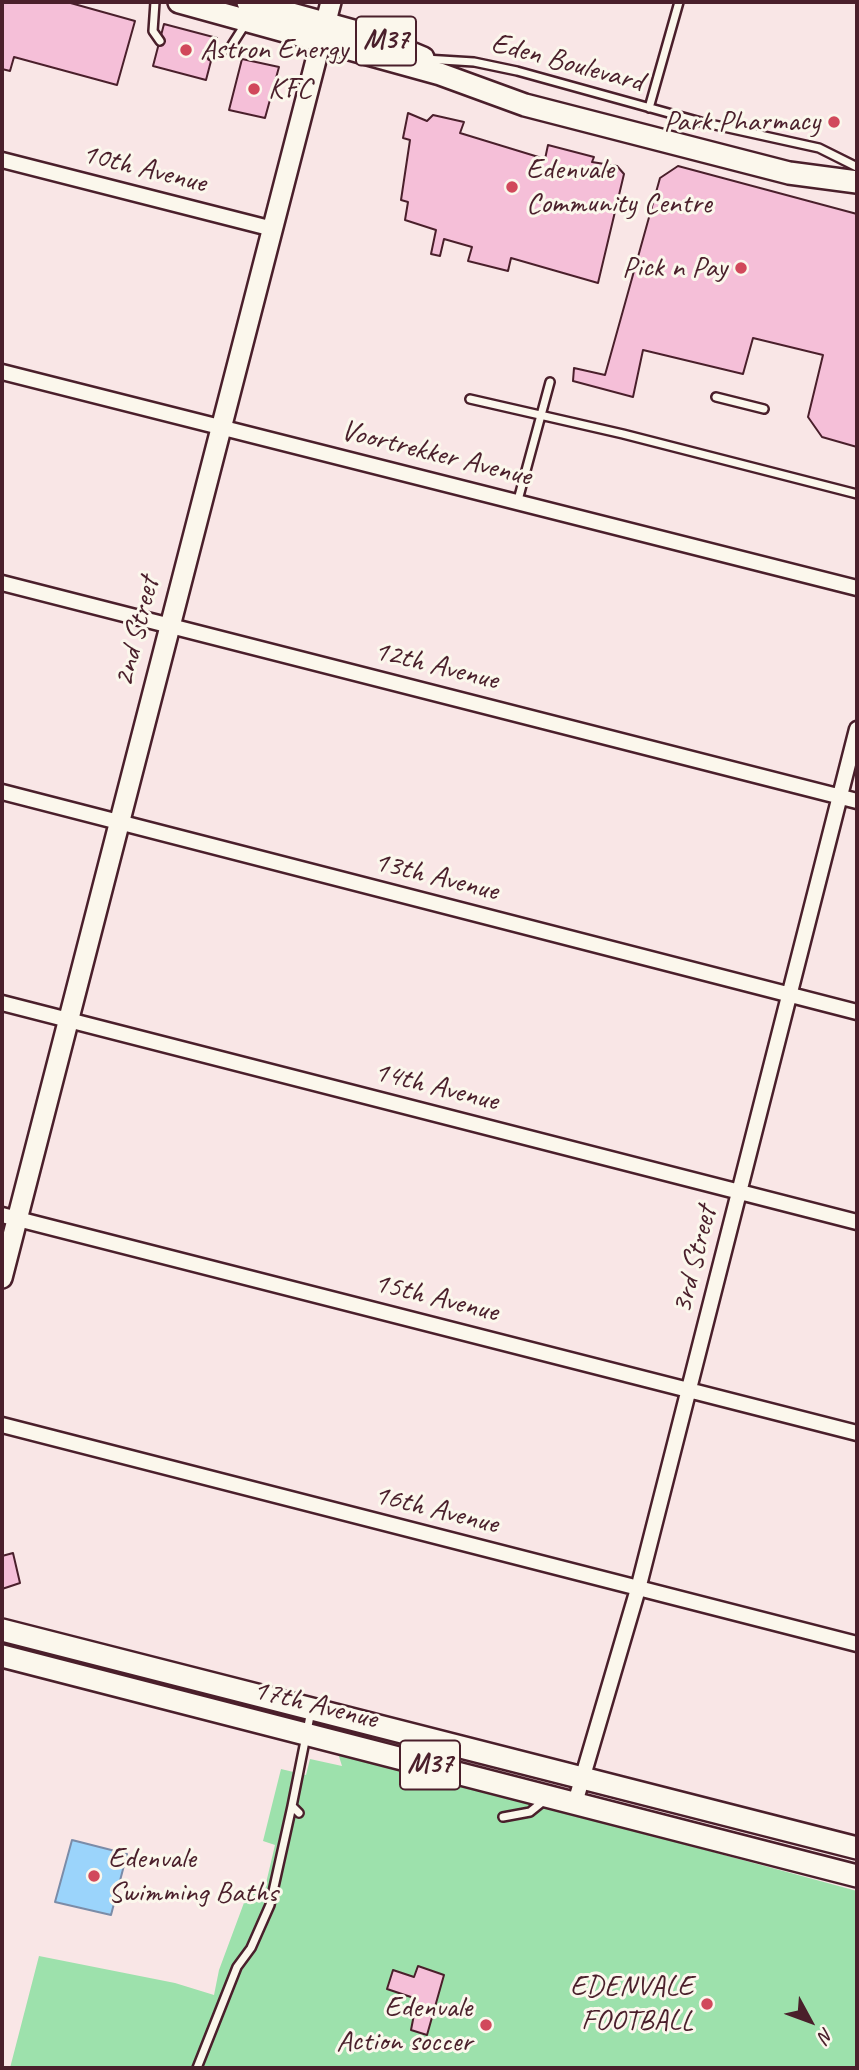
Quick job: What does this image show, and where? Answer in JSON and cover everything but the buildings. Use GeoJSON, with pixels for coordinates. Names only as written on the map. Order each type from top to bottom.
{"type":"FeatureCollection","features":[{"type":"Feature","properties":{"kind":"main road","name":"M37"},"geometry":{"type":"LineString","coordinates":[[179,2],[249,8],[326,21],[524,106],[789,173],[857,182]]}},
{"type":"Feature","properties":{"kind":"main road","name":"2nd Street"},"geometry":{"type":"LineString","coordinates":[[2,1278],[9,1217],[70,1020],[326,21]]}},
{"type":"Feature","properties":{"kind":"main road","name":"17th Avenue"},"geometry":{"type":"LineString","coordinates":[[2,1630],[311,1711],[584,1777],[857,1848]]}},
{"type":"Feature","properties":{"kind":"main road","name":"17th Avenue"},"geometry":{"type":"LineString","coordinates":[[2,1656],[857,1876]]}},
{"type":"Feature","properties":{"kind":"street","name":"10th Avenue"},"geometry":{"type":"LineString","coordinates":[[2,160],[273,229]]}},
{"type":"Feature","properties":{"kind":"street","name":"Voortrekker Avenue"},"geometry":{"type":"LineString","coordinates":[[2,372],[518,500],[857,588]]}},
{"type":"Feature","properties":{"kind":"street","name":"12th Avenue"},"geometry":{"type":"LineString","coordinates":[[2,583],[857,801]]}},
{"type":"Feature","properties":{"kind":"street","name":"3rd Street"},"geometry":{"type":"LineString","coordinates":[[576,1802],[638,1589],[857,729]]}},
{"type":"Feature","properties":{"kind":"street","name":"13th Avenue"},"geometry":{"type":"LineString","coordinates":[[2,792],[857,1012]]}},
{"type":"Feature","properties":{"kind":"street","name":"14th Avenue"},"geometry":{"type":"LineString","coordinates":[[2,1003],[857,1222]]}},
{"type":"Feature","properties":{"kind":"street","name":"15th Avenue"},"geometry":{"type":"LineString","coordinates":[[9,1217],[857,1433]]}},
{"type":"Feature","properties":{"kind":"street","name":"16th Avenue"},"geometry":{"type":"LineString","coordinates":[[2,1425],[857,1644]]}},
{"type":"Feature","properties":{"kind":"lane"},"geometry":{"type":"LineString","coordinates":[[155,2],[153,24],[160,41]]}},
{"type":"Feature","properties":{"kind":"lane"},"geometry":{"type":"LineString","coordinates":[[649,108],[679,2]]}},
{"type":"Feature","properties":{"kind":"lane"},"geometry":{"type":"LineString","coordinates":[[212,56],[230,48],[249,8]]}},
{"type":"Feature","properties":{"kind":"lane","name":"Eden Boulevard"},"geometry":{"type":"LineString","coordinates":[[432,67],[495,66],[649,108],[819,148],[857,167]]}},
{"type":"Feature","properties":{"kind":"lane"},"geometry":{"type":"LineString","coordinates":[[518,500],[550,382]]}},
{"type":"Feature","properties":{"kind":"lane"},"geometry":{"type":"LineString","coordinates":[[716,397],[764,409]]}},
{"type":"Feature","properties":{"kind":"lane"},"geometry":{"type":"LineString","coordinates":[[470,399],[857,494]]}},
{"type":"Feature","properties":{"kind":"lane"},"geometry":{"type":"LineString","coordinates":[[197,2068],[237,1967],[251,1948],[270,1905],[311,1711]]}},
{"type":"Feature","properties":{"kind":"lane"},"geometry":{"type":"LineString","coordinates":[[503,1817],[530,1812],[549,1797]]}},
{"type":"Feature","properties":{"kind":"lane"},"geometry":{"type":"LineString","coordinates":[[292,1806],[299,1814]]}},
{"type":"Feature","properties":{"kind":"green space"},"geometry":{"type":"Polygon","coordinates":[[[337,1750],[857,1891],[857,2068],[10,2068],[39,1956],[175,1983],[214,1995],[219,1970],[248,1892],[263,1896],[275,1845],[263,1841],[281,1769],[306,1775],[310,1759],[342,1766],[337,1750]]]}},
{"type":"Feature","properties":{"kind":"water"},"geometry":{"type":"Polygon","coordinates":[[[72,1840],[127,1854],[111,1915],[55,1902],[72,1840]]]}},
{"type":"Feature","properties":{"kind":"place","name":"Astron Energy"},"geometry":{"type":"Point","coordinates":[186,50]}},
{"type":"Feature","properties":{"kind":"place","name":"KFC"},"geometry":{"type":"Point","coordinates":[254,89]}},
{"type":"Feature","properties":{"kind":"place","name":"Park Pharmacy"},"geometry":{"type":"Point","coordinates":[834,122]}},
{"type":"Feature","properties":{"kind":"place","name":"Edenvale Community Centre"},"geometry":{"type":"Point","coordinates":[512,187]}},
{"type":"Feature","properties":{"kind":"place","name":"Pick n Pay"},"geometry":{"type":"Point","coordinates":[741,268]}},
{"type":"Feature","properties":{"kind":"place","name":"Edenvale Swimming Baths"},"geometry":{"type":"Point","coordinates":[94,1876]}},
{"type":"Feature","properties":{"kind":"place","name":"EDENVALE FOOTBALL"},"geometry":{"type":"Point","coordinates":[707,2004]}},
{"type":"Feature","properties":{"kind":"place","name":"Edenvale Action soccer"},"geometry":{"type":"Point","coordinates":[486,2025]}}]}
